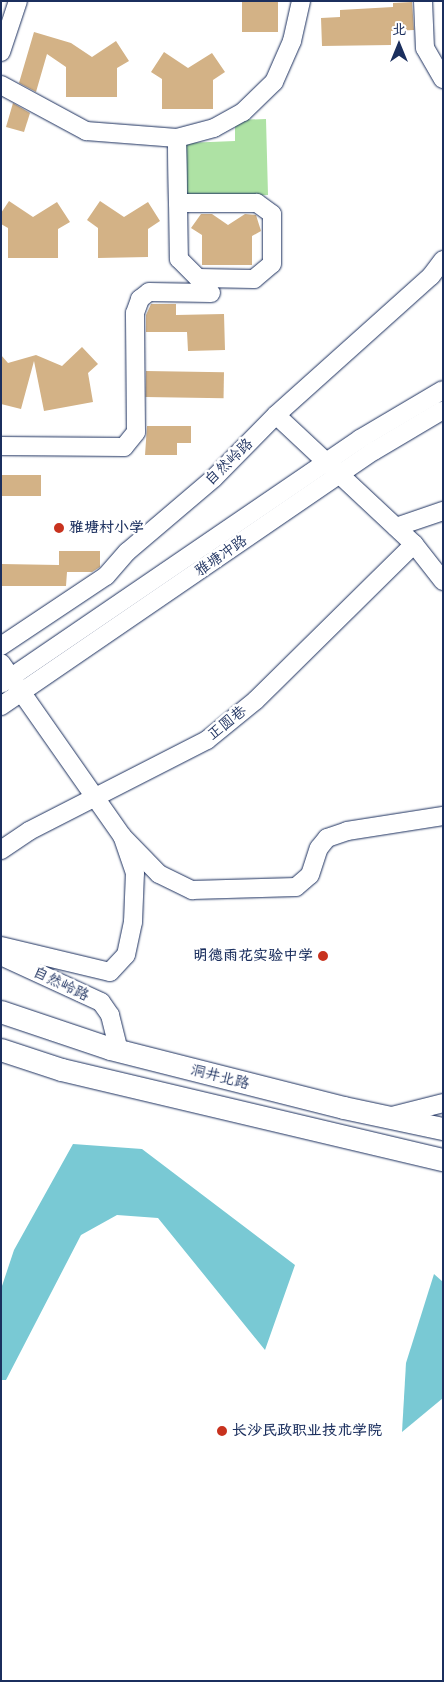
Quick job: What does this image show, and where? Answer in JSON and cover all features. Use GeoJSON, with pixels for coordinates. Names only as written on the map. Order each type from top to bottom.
{"type":"FeatureCollection","features":[{"type":"Feature","properties":{"kind":"main road","name":"洞井北路"},"geometry":{"type":"LineString","coordinates":[[1,1012],[63,1035],[119,1051],[376,1116],[443,1129]]}},
{"type":"Feature","properties":{"kind":"main road","name":"洞井北路"},"geometry":{"type":"LineString","coordinates":[[1,1050],[62,1070],[443,1160]]}},
{"type":"Feature","properties":{"kind":"street"},"geometry":{"type":"LineString","coordinates":[[1,52],[18,1]]}},
{"type":"Feature","properties":{"kind":"street"},"geometry":{"type":"LineString","coordinates":[[1,85],[86,131],[177,138],[214,128],[243,112],[274,82],[292,41],[300,1]]}},
{"type":"Feature","properties":{"kind":"street"},"geometry":{"type":"LineString","coordinates":[[423,1],[425,48],[443,79]]}},
{"type":"Feature","properties":{"kind":"street"},"geometry":{"type":"LineString","coordinates":[[177,138],[178,203],[179,260],[198,278],[254,279],[272,264],[272,214],[257,204],[178,203]]}},
{"type":"Feature","properties":{"kind":"street","name":"自然岭路"},"geometry":{"type":"LineString","coordinates":[[1,646],[106,576],[127,552],[214,478],[276,415],[431,276],[443,260]]}},
{"type":"Feature","properties":{"kind":"street"},"geometry":{"type":"LineString","coordinates":[[1,446],[124,447],[136,432],[135,313],[140,300],[149,292],[211,293]]}},
{"type":"Feature","properties":{"kind":"street","name":"雅塘冲路"},"geometry":{"type":"LineString","coordinates":[[6,681],[327,462],[443,390]]}},
{"type":"Feature","properties":{"kind":"street","name":"雅塘冲路"},"geometry":{"type":"LineString","coordinates":[[1,706],[340,474],[443,410]]}},
{"type":"Feature","properties":{"kind":"street"},"geometry":{"type":"LineString","coordinates":[[276,415],[414,544],[443,581]]}},
{"type":"Feature","properties":{"kind":"street"},"geometry":{"type":"LineString","coordinates":[[396,527],[443,511]]}},
{"type":"Feature","properties":{"kind":"street","name":"正圆巷"},"geometry":{"type":"LineString","coordinates":[[1,850],[29,831],[207,740],[256,700],[414,544]]}},
{"type":"Feature","properties":{"kind":"street"},"geometry":{"type":"LineString","coordinates":[[1,663],[6,681],[22,693],[122,836],[159,874],[192,890],[296,887],[310,875],[319,848],[327,838],[346,831],[443,816]]}},
{"type":"Feature","properties":{"kind":"street"},"geometry":{"type":"LineString","coordinates":[[1,946],[110,972],[126,956],[133,922],[135,873],[122,836]]}},
{"type":"Feature","properties":{"kind":"street","name":"自然岭路"},"geometry":{"type":"LineString","coordinates":[[1,956],[101,1002],[110,1015],[119,1051]]}},
{"type":"Feature","properties":{"kind":"street"},"geometry":{"type":"LineString","coordinates":[[376,1116],[419,1111],[443,1103]]}},
{"type":"Feature","properties":{"kind":"green space"},"geometry":{"type":"Polygon","coordinates":[[[266,119],[268,195],[187,198],[185,143],[235,141],[235,120],[266,119]]]}},
{"type":"Feature","properties":{"kind":"water"},"geometry":{"type":"Polygon","coordinates":[[[73,1144],[142,1149],[295,1265],[265,1350],[158,1218],[117,1215],[81,1235],[6,1380],[1,1380],[1,1289],[14,1250],[73,1144]]]}},
{"type":"Feature","properties":{"kind":"water"},"geometry":{"type":"Polygon","coordinates":[[[434,1274],[443,1282],[443,1398],[402,1432],[406,1363],[434,1274]]]}},
{"type":"Feature","properties":{"kind":"building"},"geometry":{"type":"Polygon","coordinates":[[[242,1],[278,1],[278,32],[242,32],[242,1]]]}},
{"type":"Feature","properties":{"kind":"building"},"geometry":{"type":"Polygon","coordinates":[[[412,2],[414,30],[391,31],[391,45],[322,46],[321,18],[340,17],[340,10],[393,7],[393,3],[412,2]]]}},
{"type":"Feature","properties":{"kind":"building"},"geometry":{"type":"Polygon","coordinates":[[[34,32],[71,43],[92,57],[116,41],[129,61],[117,68],[117,97],[66,97],[66,67],[47,54],[36,92],[19,83],[34,32]]]}},
{"type":"Feature","properties":{"kind":"building"},"geometry":{"type":"Polygon","coordinates":[[[164,52],[188,68],[212,53],[225,72],[213,80],[213,109],[162,109],[162,79],[151,72],[164,52]]]}},
{"type":"Feature","properties":{"kind":"building"},"geometry":{"type":"Polygon","coordinates":[[[13,103],[30,113],[24,132],[6,127],[13,103]]]}},
{"type":"Feature","properties":{"kind":"building"},"geometry":{"type":"Polygon","coordinates":[[[9,201],[33,217],[57,202],[70,222],[58,229],[58,258],[8,258],[8,228],[1,224],[1,213],[9,201]]]}},
{"type":"Feature","properties":{"kind":"building"},"geometry":{"type":"Polygon","coordinates":[[[100,201],[124,217],[148,202],[160,221],[148,229],[148,257],[98,258],[98,228],[87,220],[100,201]]]}},
{"type":"Feature","properties":{"kind":"building"},"geometry":{"type":"Polygon","coordinates":[[[201,214],[212,214],[228,225],[245,214],[256,215],[261,231],[252,236],[252,265],[202,265],[202,235],[191,228],[201,214]]]}},
{"type":"Feature","properties":{"kind":"building"},"geometry":{"type":"Polygon","coordinates":[[[151,304],[176,304],[176,315],[224,314],[225,350],[188,351],[187,332],[146,332],[146,315],[151,304]]]}},
{"type":"Feature","properties":{"kind":"building"},"geometry":{"type":"Polygon","coordinates":[[[82,347],[98,364],[88,373],[93,402],[44,411],[34,361],[21,409],[1,404],[1,355],[8,363],[36,355],[62,366],[82,347]]]}},
{"type":"Feature","properties":{"kind":"building"},"geometry":{"type":"Polygon","coordinates":[[[146,371],[224,372],[224,398],[146,397],[146,371]]]}},
{"type":"Feature","properties":{"kind":"building"},"geometry":{"type":"Polygon","coordinates":[[[147,426],[191,426],[191,443],[177,443],[177,455],[145,455],[147,426]]]}},
{"type":"Feature","properties":{"kind":"building"},"geometry":{"type":"Polygon","coordinates":[[[1,475],[41,475],[41,496],[1,496],[1,475]]]}},
{"type":"Feature","properties":{"kind":"building"},"geometry":{"type":"Polygon","coordinates":[[[59,551],[100,551],[100,567],[92,572],[67,572],[66,586],[1,586],[1,564],[59,565],[59,551]]]}},
{"type":"Feature","properties":{"kind":"place","name":"雅塘村小学"},"geometry":{"type":"Point","coordinates":[59,528]}},
{"type":"Feature","properties":{"kind":"place","name":"明德雨花实验中学"},"geometry":{"type":"Point","coordinates":[323,956]}},
{"type":"Feature","properties":{"kind":"place","name":"长沙民政职业技术学院"},"geometry":{"type":"Point","coordinates":[222,1431]}}]}
